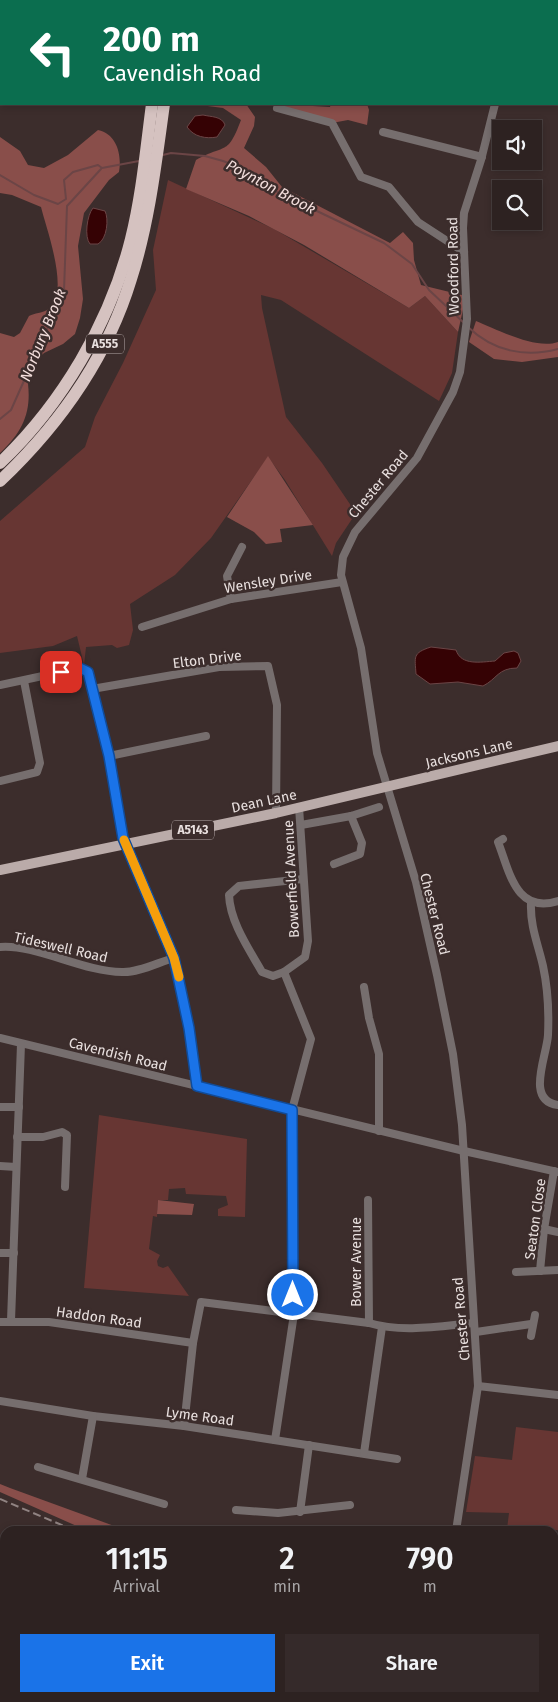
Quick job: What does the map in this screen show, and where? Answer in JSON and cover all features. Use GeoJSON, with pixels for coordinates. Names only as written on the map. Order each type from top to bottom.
{"type":"FeatureCollection","features":[{"type":"Feature","properties":{"kind":"highway","name":"A555"},"geometry":{"type":"LineString","coordinates":[[152,105],[153,142]]}},
{"type":"Feature","properties":{"kind":"highway","name":"A555"},"geometry":{"type":"LineString","coordinates":[[0,481],[44,436],[63,412],[103,348],[131,279],[141,242],[147,178],[153,142],[164,105]]}},
{"type":"Feature","properties":{"kind":"highway","name":"A555"},"geometry":{"type":"LineString","coordinates":[[0,463],[54,403],[75,370],[107,309],[120,277],[147,178]]}},
{"type":"Feature","properties":{"kind":"main road","name":"Jacksons Lane"},"geometry":{"type":"LineString","coordinates":[[386,787],[558,746]]}},
{"type":"Feature","properties":{"kind":"main road","name":"Dean Lane"},"geometry":{"type":"LineString","coordinates":[[0,870],[386,787]]}},
{"type":"Feature","properties":{"kind":"street","name":"Woodford Road"},"geometry":{"type":"LineString","coordinates":[[463,343],[467,318],[464,213],[482,157],[495,105]]}},
{"type":"Feature","properties":{"kind":"street"},"geometry":{"type":"LineString","coordinates":[[277,108],[332,124],[361,177],[389,187],[418,222],[464,252]]}},
{"type":"Feature","properties":{"kind":"street"},"geometry":{"type":"LineString","coordinates":[[382,132],[482,157]]}},
{"type":"Feature","properties":{"kind":"street","name":"Chester Road"},"geometry":{"type":"LineString","coordinates":[[457,1526],[478,1386],[476,1332],[467,1231],[464,1151],[453,1054],[416,882],[377,753],[361,648],[342,582],[343,557],[355,532],[417,458],[453,392],[460,372],[463,343]]}},
{"type":"Feature","properties":{"kind":"street"},"geometry":{"type":"LineString","coordinates":[[231,598],[227,576],[242,546]]}},
{"type":"Feature","properties":{"kind":"street","name":"Wensley Drive"},"geometry":{"type":"LineString","coordinates":[[142,627],[231,598],[342,582]]}},
{"type":"Feature","properties":{"kind":"street","name":"Elton Drive"},"geometry":{"type":"LineString","coordinates":[[92,689],[220,667],[268,666],[277,705],[276,812]]}},
{"type":"Feature","properties":{"kind":"street"},"geometry":{"type":"LineString","coordinates":[[0,686],[80,668],[88,672],[109,756],[125,844],[174,958],[189,1028],[197,1086]]}},
{"type":"Feature","properties":{"kind":"street"},"geometry":{"type":"LineString","coordinates":[[0,781],[38,772],[40,763],[24,681]]}},
{"type":"Feature","properties":{"kind":"street"},"geometry":{"type":"LineString","coordinates":[[109,756],[206,736]]}},
{"type":"Feature","properties":{"kind":"street","name":"Bowerfield Avenue"},"geometry":{"type":"LineString","coordinates":[[284,972],[305,958],[308,941],[299,807]]}},
{"type":"Feature","properties":{"kind":"street"},"geometry":{"type":"LineString","coordinates":[[301,825],[351,816],[379,807]]}},
{"type":"Feature","properties":{"kind":"street"},"geometry":{"type":"LineString","coordinates":[[334,864],[360,854],[362,843],[351,816]]}},
{"type":"Feature","properties":{"kind":"street"},"geometry":{"type":"LineString","coordinates":[[497,842],[518,891],[525,899],[541,904],[558,901]]}},
{"type":"Feature","properties":{"kind":"street"},"geometry":{"type":"LineString","coordinates":[[275,1440],[294,1314],[292,1110],[311,1039],[284,972],[273,976],[262,972],[234,919],[229,907],[228,895],[239,886],[303,879]]}},
{"type":"Feature","properties":{"kind":"street"},"geometry":{"type":"LineString","coordinates":[[531,902],[530,922],[541,959],[548,994],[548,1037],[539,1088],[544,1099],[551,1104],[558,1105]]}},
{"type":"Feature","properties":{"kind":"street","name":"Tideswell Road"},"geometry":{"type":"LineString","coordinates":[[0,947],[17,948],[106,972],[125,973],[174,958]]}},
{"type":"Feature","properties":{"kind":"street"},"geometry":{"type":"LineString","coordinates":[[364,987],[379,1054],[379,1131]]}},
{"type":"Feature","properties":{"kind":"street","name":"Cavendish Road"},"geometry":{"type":"LineString","coordinates":[[0,1038],[379,1131],[556,1172]]}},
{"type":"Feature","properties":{"kind":"street"},"geometry":{"type":"LineString","coordinates":[[11,1321],[21,1044]]}},
{"type":"Feature","properties":{"kind":"street"},"geometry":{"type":"LineString","coordinates":[[0,1107],[19,1107]]}},
{"type":"Feature","properties":{"kind":"street"},"geometry":{"type":"LineString","coordinates":[[18,1137],[43,1137],[62,1132],[67,1135],[65,1187]]}},
{"type":"Feature","properties":{"kind":"street"},"geometry":{"type":"LineString","coordinates":[[0,1166],[16,1167]]}},
{"type":"Feature","properties":{"kind":"street","name":"Seaton Close"},"geometry":{"type":"LineString","coordinates":[[540,1271],[544,1229],[556,1172]]}},
{"type":"Feature","properties":{"kind":"street","name":"Bower Avenue"},"geometry":{"type":"LineString","coordinates":[[368,1200],[369,1323]]}},
{"type":"Feature","properties":{"kind":"street"},"geometry":{"type":"LineString","coordinates":[[544,1229],[558,1232]]}},
{"type":"Feature","properties":{"kind":"street"},"geometry":{"type":"LineString","coordinates":[[0,1253],[14,1253]]}},
{"type":"Feature","properties":{"kind":"street","name":"Seaton Close"},"geometry":{"type":"LineString","coordinates":[[516,1272],[558,1270]]}},
{"type":"Feature","properties":{"kind":"street"},"geometry":{"type":"LineString","coordinates":[[184,1426],[193,1343],[201,1302],[369,1323],[382,1327],[419,1327],[474,1323]]}},
{"type":"Feature","properties":{"kind":"street"},"geometry":{"type":"LineString","coordinates":[[531,1336],[531,1324],[535,1314]]}},
{"type":"Feature","properties":{"kind":"street","name":"Haddon Road"},"geometry":{"type":"LineString","coordinates":[[0,1322],[49,1322],[193,1343]]}},
{"type":"Feature","properties":{"kind":"street"},"geometry":{"type":"LineString","coordinates":[[476,1332],[531,1324]]}},
{"type":"Feature","properties":{"kind":"street"},"geometry":{"type":"LineString","coordinates":[[364,1453],[382,1327]]}},
{"type":"Feature","properties":{"kind":"street"},"geometry":{"type":"LineString","coordinates":[[478,1386],[558,1395]]}},
{"type":"Feature","properties":{"kind":"street","name":"Lyme Road"},"geometry":{"type":"LineString","coordinates":[[0,1401],[93,1416],[184,1426],[397,1459]]}},
{"type":"Feature","properties":{"kind":"street"},"geometry":{"type":"LineString","coordinates":[[82,1479],[93,1416]]}},
{"type":"Feature","properties":{"kind":"street"},"geometry":{"type":"LineString","coordinates":[[300,1512],[310,1446]]}},
{"type":"Feature","properties":{"kind":"street"},"geometry":{"type":"LineString","coordinates":[[38,1468],[82,1479],[164,1504]]}},
{"type":"Feature","properties":{"kind":"street"},"geometry":{"type":"LineString","coordinates":[[236,1510],[300,1512],[350,1506]]}},
{"type":"Feature","properties":{"kind":"shaded area"},"geometry":{"type":"Polygon","coordinates":[[[200,105],[247,105],[255,117],[254,126],[244,148],[266,167],[282,187],[390,243],[403,232],[413,243],[414,260],[421,285],[466,296],[458,332],[425,296],[409,308],[304,245],[249,216],[186,189],[196,160],[224,148],[229,144],[236,132],[241,120],[223,108],[200,105]]]}},
{"type":"Feature","properties":{"kind":"shaded area"},"geometry":{"type":"Polygon","coordinates":[[[278,105],[330,107],[331,105],[367,105],[369,110],[367,125],[348,120],[332,123],[277,108],[278,105]]]}},
{"type":"Feature","properties":{"kind":"shaded area"},"geometry":{"type":"Polygon","coordinates":[[[195,116],[216,117],[224,122],[225,125],[217,137],[200,136],[193,133],[187,127],[195,116]]]}},
{"type":"Feature","properties":{"kind":"shaded area"},"geometry":{"type":"Polygon","coordinates":[[[98,130],[110,136],[114,141],[119,152],[120,165],[119,172],[109,180],[84,213],[78,246],[83,299],[80,318],[75,334],[63,344],[44,353],[26,371],[29,395],[26,416],[16,435],[0,453],[0,333],[14,337],[20,333],[29,316],[47,310],[54,303],[57,291],[57,277],[52,245],[41,207],[12,195],[0,193],[0,137],[20,151],[28,165],[44,168],[68,155],[98,130]]]}},
{"type":"Feature","properties":{"kind":"shaded area"},"geometry":{"type":"Polygon","coordinates":[[[168,180],[274,229],[409,308],[425,296],[458,332],[452,373],[439,401],[281,300],[261,295],[262,308],[286,417],[322,463],[356,513],[336,543],[332,556],[285,480],[268,457],[211,538],[175,575],[130,604],[133,630],[129,645],[117,648],[112,645],[86,647],[84,665],[77,636],[53,646],[0,653],[0,521],[85,447],[95,417],[123,363],[156,290],[153,250],[168,180]]]}},
{"type":"Feature","properties":{"kind":"shaded area"},"geometry":{"type":"Polygon","coordinates":[[[93,208],[105,211],[107,219],[105,233],[98,244],[90,244],[87,236],[88,221],[93,208]]]}},
{"type":"Feature","properties":{"kind":"shaded area"},"geometry":{"type":"Polygon","coordinates":[[[476,321],[528,341],[549,344],[558,342],[558,357],[522,362],[494,359],[469,342],[476,321]]]}},
{"type":"Feature","properties":{"kind":"shaded area"},"geometry":{"type":"Polygon","coordinates":[[[268,456],[313,525],[280,529],[282,542],[266,544],[254,532],[227,517],[268,456]]]}},
{"type":"Feature","properties":{"kind":"shaded area"},"geometry":{"type":"Polygon","coordinates":[[[431,647],[456,650],[462,659],[472,662],[495,661],[504,653],[514,651],[518,653],[521,661],[517,668],[511,668],[502,672],[483,686],[458,682],[430,684],[416,674],[415,660],[420,651],[431,647]]]}},
{"type":"Feature","properties":{"kind":"shaded area"},"geometry":{"type":"Polygon","coordinates":[[[99,1115],[247,1139],[245,1217],[218,1216],[218,1209],[228,1205],[226,1196],[186,1194],[185,1188],[169,1189],[168,1200],[158,1200],[157,1217],[153,1216],[149,1249],[160,1255],[157,1261],[158,1266],[163,1268],[168,1266],[189,1296],[84,1288],[99,1115]]]}},
{"type":"Feature","properties":{"kind":"shaded area"},"geometry":{"type":"Polygon","coordinates":[[[158,1200],[194,1204],[192,1215],[157,1214],[158,1200]]]}},
{"type":"Feature","properties":{"kind":"shaded area"},"geometry":{"type":"Polygon","coordinates":[[[516,1427],[558,1432],[558,1526],[507,1526],[509,1513],[466,1512],[475,1456],[512,1460],[516,1427]]]}},
{"type":"Feature","properties":{"kind":"shaded area"},"geometry":{"type":"Polygon","coordinates":[[[0,1484],[114,1526],[77,1526],[0,1492],[0,1484]]]}},
{"type":"Feature","properties":{"kind":"waterway","name":"Poynton Brook"},"geometry":{"type":"LineString","coordinates":[[163,155],[171,153],[205,156],[242,168],[277,192],[384,243],[412,264],[429,290],[463,322]]}},
{"type":"Feature","properties":{"kind":"waterway","name":"Poynton Brook"},"geometry":{"type":"LineString","coordinates":[[0,175],[34,195],[58,204],[66,199],[64,180],[73,172],[98,165],[102,168],[139,161]]}},
{"type":"Feature","properties":{"kind":"waterway","name":"Norbury Brook"},"geometry":{"type":"LineString","coordinates":[[0,419],[11,410],[64,291],[67,206],[101,169]]}},
{"type":"Feature","properties":{"kind":"waterway"},"geometry":{"type":"LineString","coordinates":[[468,327],[488,342],[510,350],[534,353],[558,349]]}},
{"type":"Feature","properties":{"kind":"railway"},"geometry":{"type":"LineString","coordinates":[[0,1499],[64,1526]]}},
{"type":"Feature","properties":{"kind":"slow traffic"},"geometry":{"type":"LineString","coordinates":[[124,840],[174,958],[179,977]]}},
{"type":"Feature","properties":{"kind":"route"},"geometry":{"type":"LineString","coordinates":[[61,672],[80,668],[88,672],[109,756],[123,838],[174,958],[189,1028],[197,1086],[292,1110],[293,1295]]}}]}
